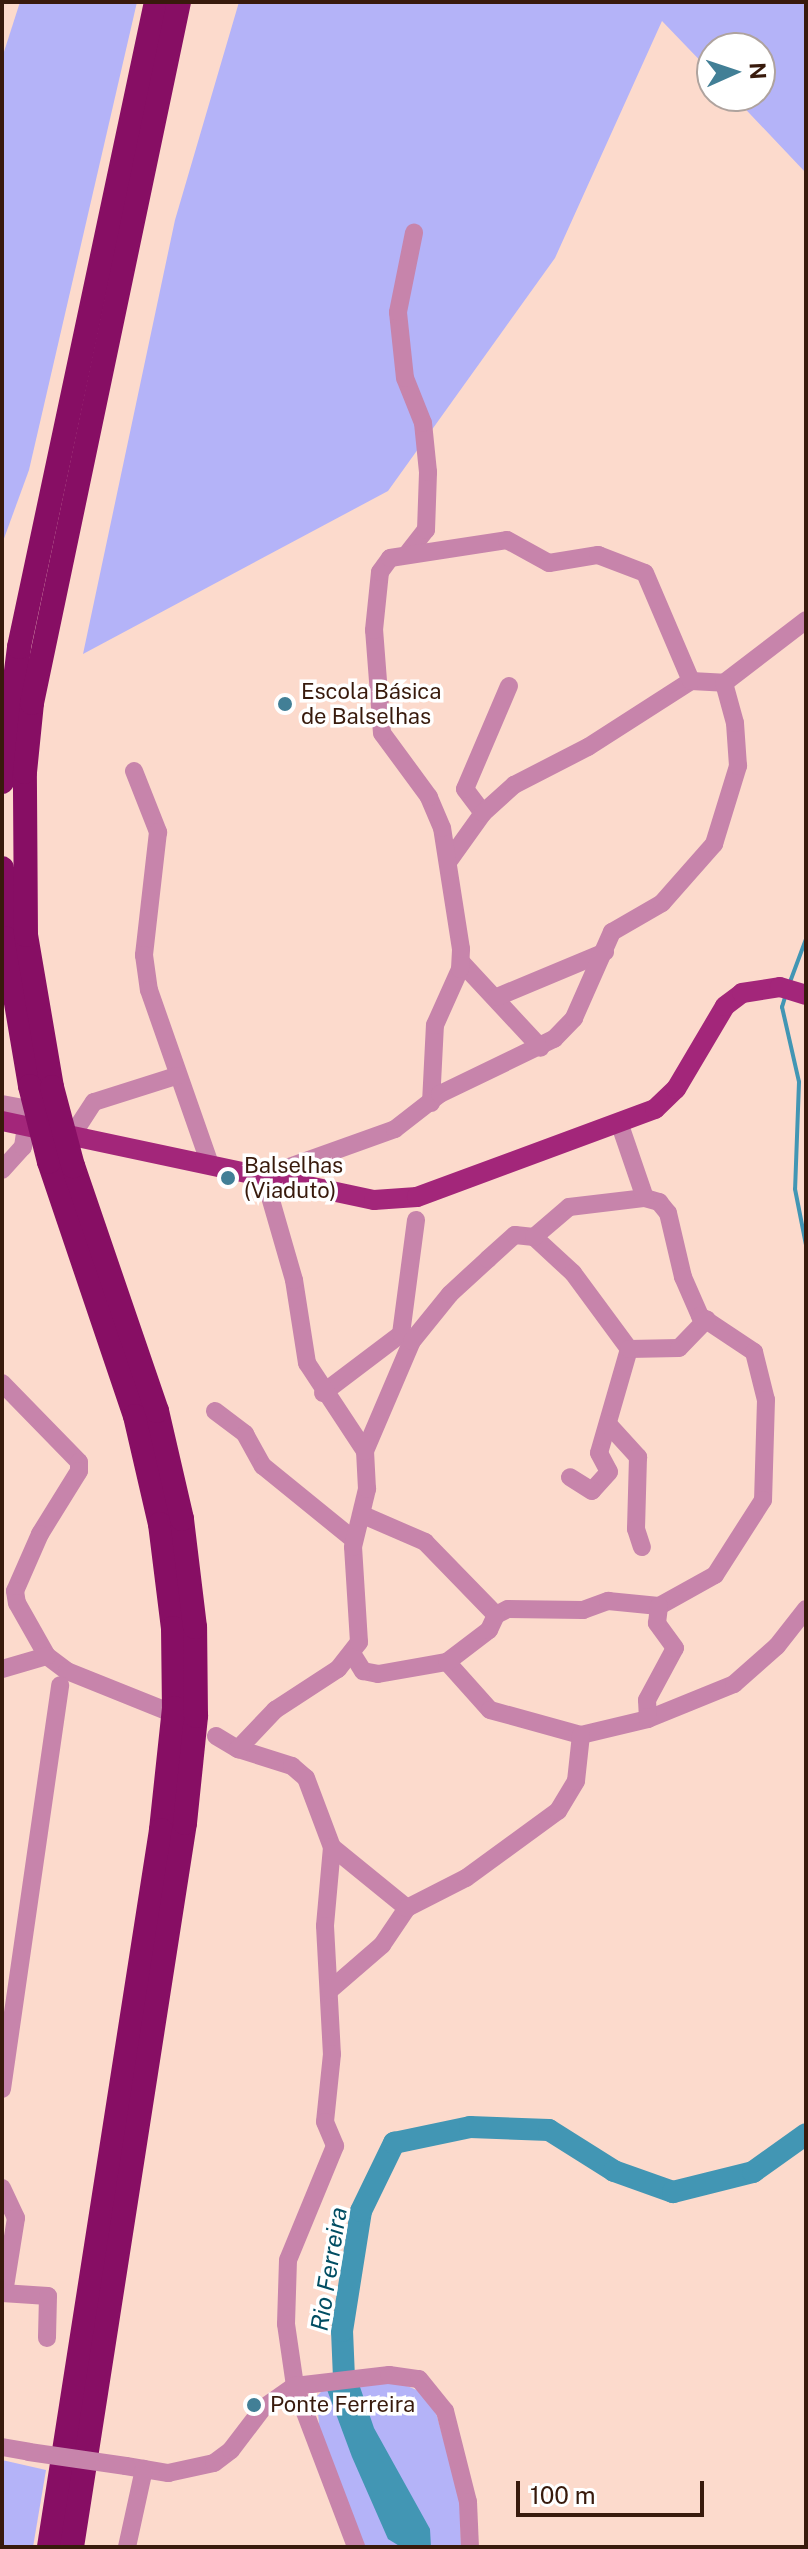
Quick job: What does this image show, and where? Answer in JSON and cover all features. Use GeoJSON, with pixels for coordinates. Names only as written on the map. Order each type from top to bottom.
{"type":"FeatureCollection","features":[{"type":"Feature","properties":{"kind":"highway"},"geometry":{"type":"LineString","coordinates":[[2,782],[34,568],[156,2]]}},
{"type":"Feature","properties":{"kind":"highway"},"geometry":{"type":"LineString","coordinates":[[49,2547],[161,1830],[174,1708],[173,1628],[160,1524],[135,1416],[49,1162],[26,935],[25,772],[32,703],[179,2]]}},
{"type":"Feature","properties":{"kind":"highway"},"geometry":{"type":"LineString","coordinates":[[2,868],[5,938],[41,1086],[73,1166],[157,1411],[179,1506],[195,1627],[196,1716],[185,1823],[72,2547]]}},
{"type":"Feature","properties":{"kind":"main road"},"geometry":{"type":"LineString","coordinates":[[2,1121],[76,1126],[210,1164],[374,1200],[417,1197],[655,1109],[676,1089],[725,1006],[757,987],[794,991]]}},
{"type":"Feature","properties":{"kind":"street"},"geometry":{"type":"LineString","coordinates":[[407,554],[426,530],[428,472],[423,423],[405,378],[398,312],[414,233]]}},
{"type":"Feature","properties":{"kind":"street"},"geometry":{"type":"LineString","coordinates":[[431,1103],[435,1025],[461,962],[442,828],[429,797],[382,733],[374,630],[380,572],[390,558],[507,540],[549,563],[598,555],[645,573],[691,681]]}},
{"type":"Feature","properties":{"kind":"street"},"geometry":{"type":"LineString","coordinates":[[448,862],[483,813],[514,785],[588,747],[691,681],[724,683],[806,620]]}},
{"type":"Feature","properties":{"kind":"street"},"geometry":{"type":"LineString","coordinates":[[365,1451],[323,1393],[307,1363],[294,1280],[264,1176],[395,1129],[466,1079],[541,1048],[574,1018],[612,932],[662,903],[714,844],[738,766],[735,723],[724,683]]}},
{"type":"Feature","properties":{"kind":"street"},"geometry":{"type":"LineString","coordinates":[[483,813],[465,789],[509,686]]}},
{"type":"Feature","properties":{"kind":"street"},"geometry":{"type":"LineString","coordinates":[[134,771],[158,832],[144,955],[157,1025],[210,1164]]}},
{"type":"Feature","properties":{"kind":"street"},"geometry":{"type":"LineString","coordinates":[[497,997],[605,952]]}},
{"type":"Feature","properties":{"kind":"street"},"geometry":{"type":"LineString","coordinates":[[461,962],[497,997],[541,1048]]}},
{"type":"Feature","properties":{"kind":"street"},"geometry":{"type":"LineString","coordinates":[[2,1104],[76,1126],[94,1102],[176,1076]]}},
{"type":"Feature","properties":{"kind":"street"},"geometry":{"type":"LineString","coordinates":[[619,1122],[645,1198]]}},
{"type":"Feature","properties":{"kind":"street"},"geometry":{"type":"LineString","coordinates":[[2,1170],[23,1147],[26,1125]]}},
{"type":"Feature","properties":{"kind":"street"},"geometry":{"type":"LineString","coordinates":[[353,1655],[363,1671],[378,1674],[447,1662],[489,1630],[496,1615],[508,1609],[583,1610],[618,1601],[659,1606],[724,1566],[766,1487],[762,1372],[745,1341],[700,1316],[683,1277],[668,1213],[659,1202],[645,1198],[569,1207],[534,1237]]}},
{"type":"Feature","properties":{"kind":"street"},"geometry":{"type":"LineString","coordinates":[[238,1749],[275,1710],[353,1655],[361,1623],[354,1540],[363,1515],[365,1451],[407,1338],[416,1220]]}},
{"type":"Feature","properties":{"kind":"street"},"geometry":{"type":"LineString","coordinates":[[323,1393],[407,1338],[515,1235],[534,1237],[573,1273],[629,1349]]}},
{"type":"Feature","properties":{"kind":"street"},"geometry":{"type":"LineString","coordinates":[[629,1349],[679,1348],[707,1319]]}},
{"type":"Feature","properties":{"kind":"street"},"geometry":{"type":"LineString","coordinates":[[570,1477],[592,1491],[609,1472],[599,1453],[629,1349]]}},
{"type":"Feature","properties":{"kind":"street"},"geometry":{"type":"LineString","coordinates":[[2,1383],[79,1462],[15,1591],[17,1603],[47,1656],[67,1671],[164,1710]]}},
{"type":"Feature","properties":{"kind":"street"},"geometry":{"type":"LineString","coordinates":[[215,1411],[245,1434],[263,1466],[354,1540]]}},
{"type":"Feature","properties":{"kind":"street"},"geometry":{"type":"LineString","coordinates":[[608,1424],[638,1457],[636,1529],[642,1547]]}},
{"type":"Feature","properties":{"kind":"street"},"geometry":{"type":"LineString","coordinates":[[363,1515],[425,1542],[496,1615]]}},
{"type":"Feature","properties":{"kind":"street"},"geometry":{"type":"LineString","coordinates":[[648,1719],[647,1700],[675,1648],[657,1623],[659,1606]]}},
{"type":"Feature","properties":{"kind":"street"},"geometry":{"type":"LineString","coordinates":[[447,1662],[490,1710],[581,1735],[648,1719],[734,1684],[777,1646],[806,1609]]}},
{"type":"Feature","properties":{"kind":"street"},"geometry":{"type":"LineString","coordinates":[[2,1669],[47,1656]]}},
{"type":"Feature","properties":{"kind":"street"},"geometry":{"type":"LineString","coordinates":[[2,2089],[60,1685]]}},
{"type":"Feature","properties":{"kind":"street"},"geometry":{"type":"LineString","coordinates":[[330,1990],[382,1945],[407,1908],[466,1878],[558,1811],[576,1781],[581,1735]]}},
{"type":"Feature","properties":{"kind":"street"},"geometry":{"type":"LineString","coordinates":[[216,1736],[238,1749],[292,1766],[306,1778],[332,1847],[325,1926],[332,2054],[325,2122],[335,2146],[288,2260],[286,2324],[295,2386],[356,2547]]}},
{"type":"Feature","properties":{"kind":"street"},"geometry":{"type":"LineString","coordinates":[[332,1847],[407,1908]]}},
{"type":"Feature","properties":{"kind":"street"},"geometry":{"type":"LineString","coordinates":[[2,2188],[16,2218],[3,2293],[48,2296],[47,2338]]}},
{"type":"Feature","properties":{"kind":"street"},"geometry":{"type":"LineString","coordinates":[[2,2447],[168,2473],[214,2463],[231,2450],[263,2408],[295,2386],[389,2375],[419,2379],[445,2411],[468,2502],[470,2547]]}},
{"type":"Feature","properties":{"kind":"street"},"geometry":{"type":"LineString","coordinates":[[127,2547],[135,2468]]}},
{"type":"Feature","properties":{"kind":"shaded area"},"geometry":{"type":"Polygon","coordinates":[[[20,2],[137,2],[29,470],[2,544],[2,58],[20,2]]]}},
{"type":"Feature","properties":{"kind":"shaded area"},"geometry":{"type":"Polygon","coordinates":[[[239,2],[806,2],[806,173],[748,112],[776,112],[776,32],[696,32],[696,56],[662,21],[555,258],[388,491],[83,654],[175,220],[239,2]]]}},
{"type":"Feature","properties":{"kind":"shaded area"},"geometry":{"type":"Polygon","coordinates":[[[393,2380],[426,2394],[437,2416],[460,2499],[461,2547],[359,2547],[319,2426],[317,2396],[326,2387],[393,2380]]]}},
{"type":"Feature","properties":{"kind":"shaded area"},"geometry":{"type":"Polygon","coordinates":[[[359,2384],[374,2428],[430,2529],[431,2547],[401,2547],[388,2539],[326,2387],[359,2384]]]}},
{"type":"Feature","properties":{"kind":"shaded area"},"geometry":{"type":"Polygon","coordinates":[[[2,2460],[46,2470],[33,2547],[2,2547],[2,2460]]]}},
{"type":"Feature","properties":{"kind":"waterway"},"geometry":{"type":"LineString","coordinates":[[790,982],[806,939]]}},
{"type":"Feature","properties":{"kind":"waterway"},"geometry":{"type":"LineString","coordinates":[[786,994],[782,1007],[799,1082],[795,1189],[806,1245]]}},
{"type":"Feature","properties":{"kind":"waterway","name":"Rio Ferreira"},"geometry":{"type":"LineString","coordinates":[[345,2402],[342,2331],[361,2211],[394,2143],[470,2127],[549,2130],[614,2171],[673,2192],[753,2172],[806,2134]]}},
{"type":"Feature","properties":{"kind":"place","name":"Escola Básica de Balselhas"},"geometry":{"type":"Point","coordinates":[285,704]}},
{"type":"Feature","properties":{"kind":"place","name":"Balselhas (Viaduto)"},"geometry":{"type":"Point","coordinates":[228,1178]}},
{"type":"Feature","properties":{"kind":"place","name":"Ponte Ferreira"},"geometry":{"type":"Point","coordinates":[254,2405]}}]}
